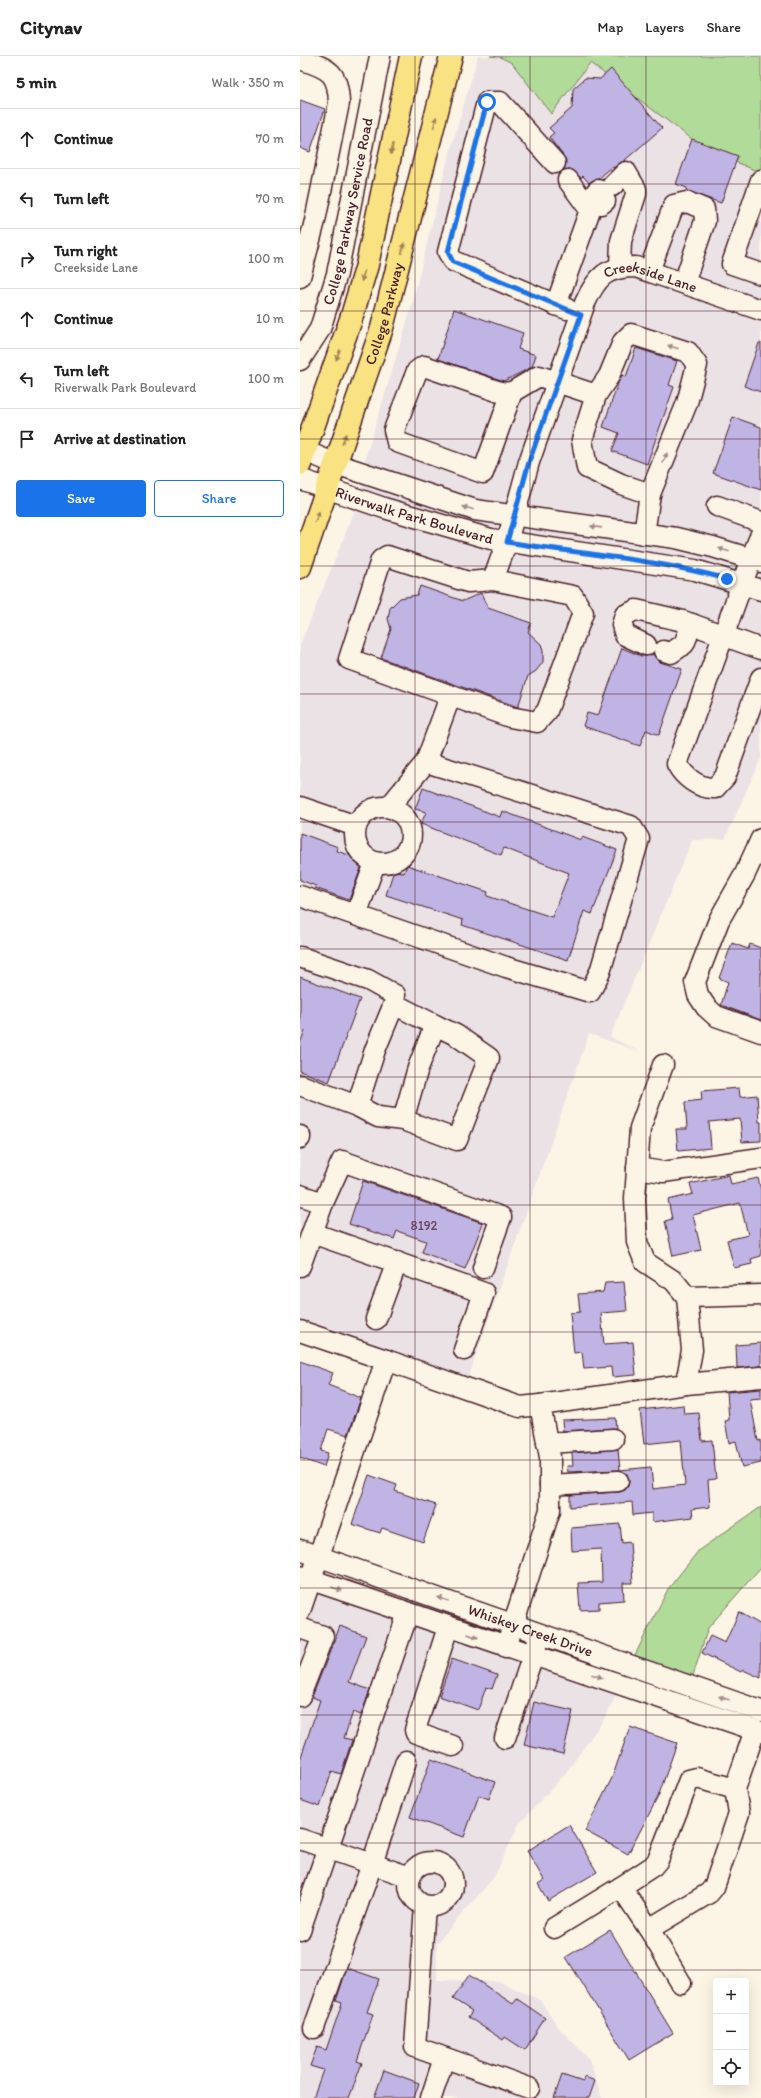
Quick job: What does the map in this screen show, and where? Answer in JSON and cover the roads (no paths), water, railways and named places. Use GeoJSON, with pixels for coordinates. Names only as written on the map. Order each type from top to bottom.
{"type":"FeatureCollection","features":[{"type":"Feature","properties":{"kind":"main road","name":"College Parkway"},"geometry":{"type":"LineString","coordinates":[[301,454],[351,319],[367,265],[411,56]]}},
{"type":"Feature","properties":{"kind":"main road","name":"College Parkway"},"geometry":{"type":"LineString","coordinates":[[300,567],[382,328],[451,56]]}},
{"type":"Feature","properties":{"kind":"street","name":"College Parkway Service Road"},"geometry":{"type":"LineString","coordinates":[[300,360],[320,329],[337,274],[380,56]]}},
{"type":"Feature","properties":{"kind":"street"},"geometry":{"type":"LineString","coordinates":[[300,59],[327,69],[334,76],[338,87],[336,120],[316,214],[300,277]]}},
{"type":"Feature","properties":{"kind":"street"},"geometry":{"type":"LineString","coordinates":[[555,163],[500,102],[487,102],[448,252],[453,262],[581,315]]}},
{"type":"Feature","properties":{"kind":"street"},"geometry":{"type":"LineString","coordinates":[[568,180],[607,191],[636,189],[636,194],[621,241],[620,267]]}},
{"type":"Feature","properties":{"kind":"street"},"geometry":{"type":"LineString","coordinates":[[761,180],[732,264],[761,274]]}},
{"type":"Feature","properties":{"kind":"street"},"geometry":{"type":"LineString","coordinates":[[556,304],[607,191]]}},
{"type":"Feature","properties":{"kind":"street"},"geometry":{"type":"LineString","coordinates":[[649,271],[674,205],[687,202],[704,208],[705,222],[684,284]]}},
{"type":"Feature","properties":{"kind":"street"},"geometry":{"type":"LineString","coordinates":[[316,214],[348,222]]}},
{"type":"Feature","properties":{"kind":"street","name":"Creekside Lane"},"geometry":{"type":"LineString","coordinates":[[493,580],[507,542],[529,462],[581,315],[592,286],[604,273],[620,267],[636,267],[761,310]]}},
{"type":"Feature","properties":{"kind":"street"},"geometry":{"type":"LineString","coordinates":[[644,534],[650,494],[687,403],[697,365],[688,352],[631,334],[623,342],[609,376],[596,395],[582,440],[587,468],[621,484],[650,494]]}},
{"type":"Feature","properties":{"kind":"street"},"geometry":{"type":"LineString","coordinates":[[512,392],[483,473],[397,442],[394,430],[417,371],[424,366],[503,393],[512,392],[539,376],[558,381],[596,395]]}},
{"type":"Feature","properties":{"kind":"street","name":"Riverwalk Park Boulevard"},"geometry":{"type":"LineString","coordinates":[[301,454],[336,464],[475,510],[676,538],[756,560]]}},
{"type":"Feature","properties":{"kind":"street","name":"Riverwalk Park Boulevard"},"geometry":{"type":"LineString","coordinates":[[300,479],[457,531],[507,542],[695,570],[761,590]]}},
{"type":"Feature","properties":{"kind":"street"},"geometry":{"type":"LineString","coordinates":[[716,506],[761,522]]}},
{"type":"Feature","properties":{"kind":"street"},"geometry":{"type":"LineString","coordinates":[[761,534],[756,560],[742,584],[677,764],[684,774],[696,783],[705,787],[715,788],[725,777],[761,678]]}},
{"type":"Feature","properties":{"kind":"street"},"geometry":{"type":"LineString","coordinates":[[387,556],[468,582],[493,580],[573,596],[583,613],[547,710],[537,722],[510,717],[450,697],[349,659],[380,560],[387,556]]}},
{"type":"Feature","properties":{"kind":"street"},"geometry":{"type":"LineString","coordinates":[[692,624],[684,644],[671,653],[625,635],[622,625],[625,615],[636,610],[663,614],[724,635],[761,649]]}},
{"type":"Feature","properties":{"kind":"street"},"geometry":{"type":"LineString","coordinates":[[389,808],[426,762],[450,697]]}},
{"type":"Feature","properties":{"kind":"street"},"geometry":{"type":"LineString","coordinates":[[300,896],[506,967],[590,992],[600,972],[639,839],[631,826],[426,762]]}},
{"type":"Feature","properties":{"kind":"street"},"geometry":{"type":"LineString","coordinates":[[300,806],[356,826]]}},
{"type":"Feature","properties":{"kind":"street"},"geometry":{"type":"LineString","coordinates":[[377,808],[389,808],[405,817],[410,825],[412,833],[410,843],[407,851],[401,858],[384,864],[375,863],[364,856],[356,844],[356,826],[366,813],[377,808]]}},
{"type":"Feature","properties":{"kind":"street"},"geometry":{"type":"LineString","coordinates":[[761,838],[745,874],[719,920],[695,982],[698,995],[706,1007],[716,1016],[761,1032]]}},
{"type":"Feature","properties":{"kind":"street"},"geometry":{"type":"LineString","coordinates":[[356,915],[375,863]]}},
{"type":"Feature","properties":{"kind":"street"},"geometry":{"type":"LineString","coordinates":[[300,957],[368,980],[395,995],[394,1004],[375,1050],[357,1106]]}},
{"type":"Feature","properties":{"kind":"street"},"geometry":{"type":"LineString","coordinates":[[300,1085],[357,1106],[378,1117],[403,1120],[457,1140],[490,1058],[456,1034],[394,1004]]}},
{"type":"Feature","properties":{"kind":"street"},"geometry":{"type":"LineString","coordinates":[[403,1120],[418,1068],[435,1025]]}},
{"type":"Feature","properties":{"kind":"street"},"geometry":{"type":"LineString","coordinates":[[663,1065],[640,1128],[635,1198],[637,1242],[645,1262],[674,1281],[687,1297],[692,1350],[686,1384]]}},
{"type":"Feature","properties":{"kind":"street"},"geometry":{"type":"LineString","coordinates":[[637,1168],[663,1172],[761,1158]]}},
{"type":"Feature","properties":{"kind":"street"},"geometry":{"type":"LineString","coordinates":[[300,1266],[323,1203],[342,1161],[501,1217],[483,1268]]}},
{"type":"Feature","properties":{"kind":"street"},"geometry":{"type":"LineString","coordinates":[[300,1195],[323,1203]]}},
{"type":"Feature","properties":{"kind":"street"},"geometry":{"type":"LineString","coordinates":[[312,1232],[484,1293],[464,1350]]}},
{"type":"Feature","properties":{"kind":"street"},"geometry":{"type":"LineString","coordinates":[[376,1319],[397,1262]]}},
{"type":"Feature","properties":{"kind":"street"},"geometry":{"type":"LineString","coordinates":[[687,1297],[761,1295]]}},
{"type":"Feature","properties":{"kind":"street"},"geometry":{"type":"LineString","coordinates":[[300,1331],[520,1407],[686,1384],[761,1377]]}},
{"type":"Feature","properties":{"kind":"street"},"geometry":{"type":"LineString","coordinates":[[300,1611],[309,1553],[386,1360]]}},
{"type":"Feature","properties":{"kind":"street"},"geometry":{"type":"LineString","coordinates":[[506,1647],[550,1510],[547,1443],[540,1405]]}},
{"type":"Feature","properties":{"kind":"street"},"geometry":{"type":"LineString","coordinates":[[547,1443],[613,1439]]}},
{"type":"Feature","properties":{"kind":"street"},"geometry":{"type":"LineString","coordinates":[[550,1485],[618,1480]]}},
{"type":"Feature","properties":{"kind":"street","name":"Whiskey Creek Drive"},"geometry":{"type":"LineString","coordinates":[[309,1553],[761,1711]]}},
{"type":"Feature","properties":{"kind":"street","name":"Whiskey Creek Drive"},"geometry":{"type":"LineString","coordinates":[[305,1578],[758,1731]]}},
{"type":"Feature","properties":{"kind":"street"},"geometry":{"type":"LineString","coordinates":[[300,1930],[329,1849],[408,1613]]}},
{"type":"Feature","properties":{"kind":"street"},"geometry":{"type":"LineString","coordinates":[[448,1627],[415,1730],[416,1733],[454,1746]]}},
{"type":"Feature","properties":{"kind":"street"},"geometry":{"type":"LineString","coordinates":[[300,1628],[323,1636],[300,1696]]}},
{"type":"Feature","properties":{"kind":"street"},"geometry":{"type":"LineString","coordinates":[[505,1738],[540,1634]]}},
{"type":"Feature","properties":{"kind":"street"},"geometry":{"type":"LineString","coordinates":[[648,1930],[709,1893],[714,1887],[739,1814],[735,1789],[758,1731]]}},
{"type":"Feature","properties":{"kind":"street"},"geometry":{"type":"LineString","coordinates":[[314,2028],[372,1864],[406,1761]]}},
{"type":"Feature","properties":{"kind":"street"},"geometry":{"type":"LineString","coordinates":[[554,1928],[653,1866],[658,1860],[689,1780],[697,1778],[735,1789]]}},
{"type":"Feature","properties":{"kind":"street"},"geometry":{"type":"LineString","coordinates":[[300,1839],[410,1877]]}},
{"type":"Feature","properties":{"kind":"street"},"geometry":{"type":"LineString","coordinates":[[433,1862],[446,1868],[451,1874],[453,1881],[451,1895],[440,1905],[425,1906],[418,1903],[410,1891],[410,1877],[413,1870],[419,1866],[433,1862]]}},
{"type":"Feature","properties":{"kind":"street"},"geometry":{"type":"LineString","coordinates":[[621,1887],[681,1983]]}},
{"type":"Feature","properties":{"kind":"street"},"geometry":{"type":"LineString","coordinates":[[425,1906],[415,2047],[529,2088]]}},
{"type":"Feature","properties":{"kind":"street"},"geometry":{"type":"LineString","coordinates":[[431,2098],[444,2058]]}}]}
